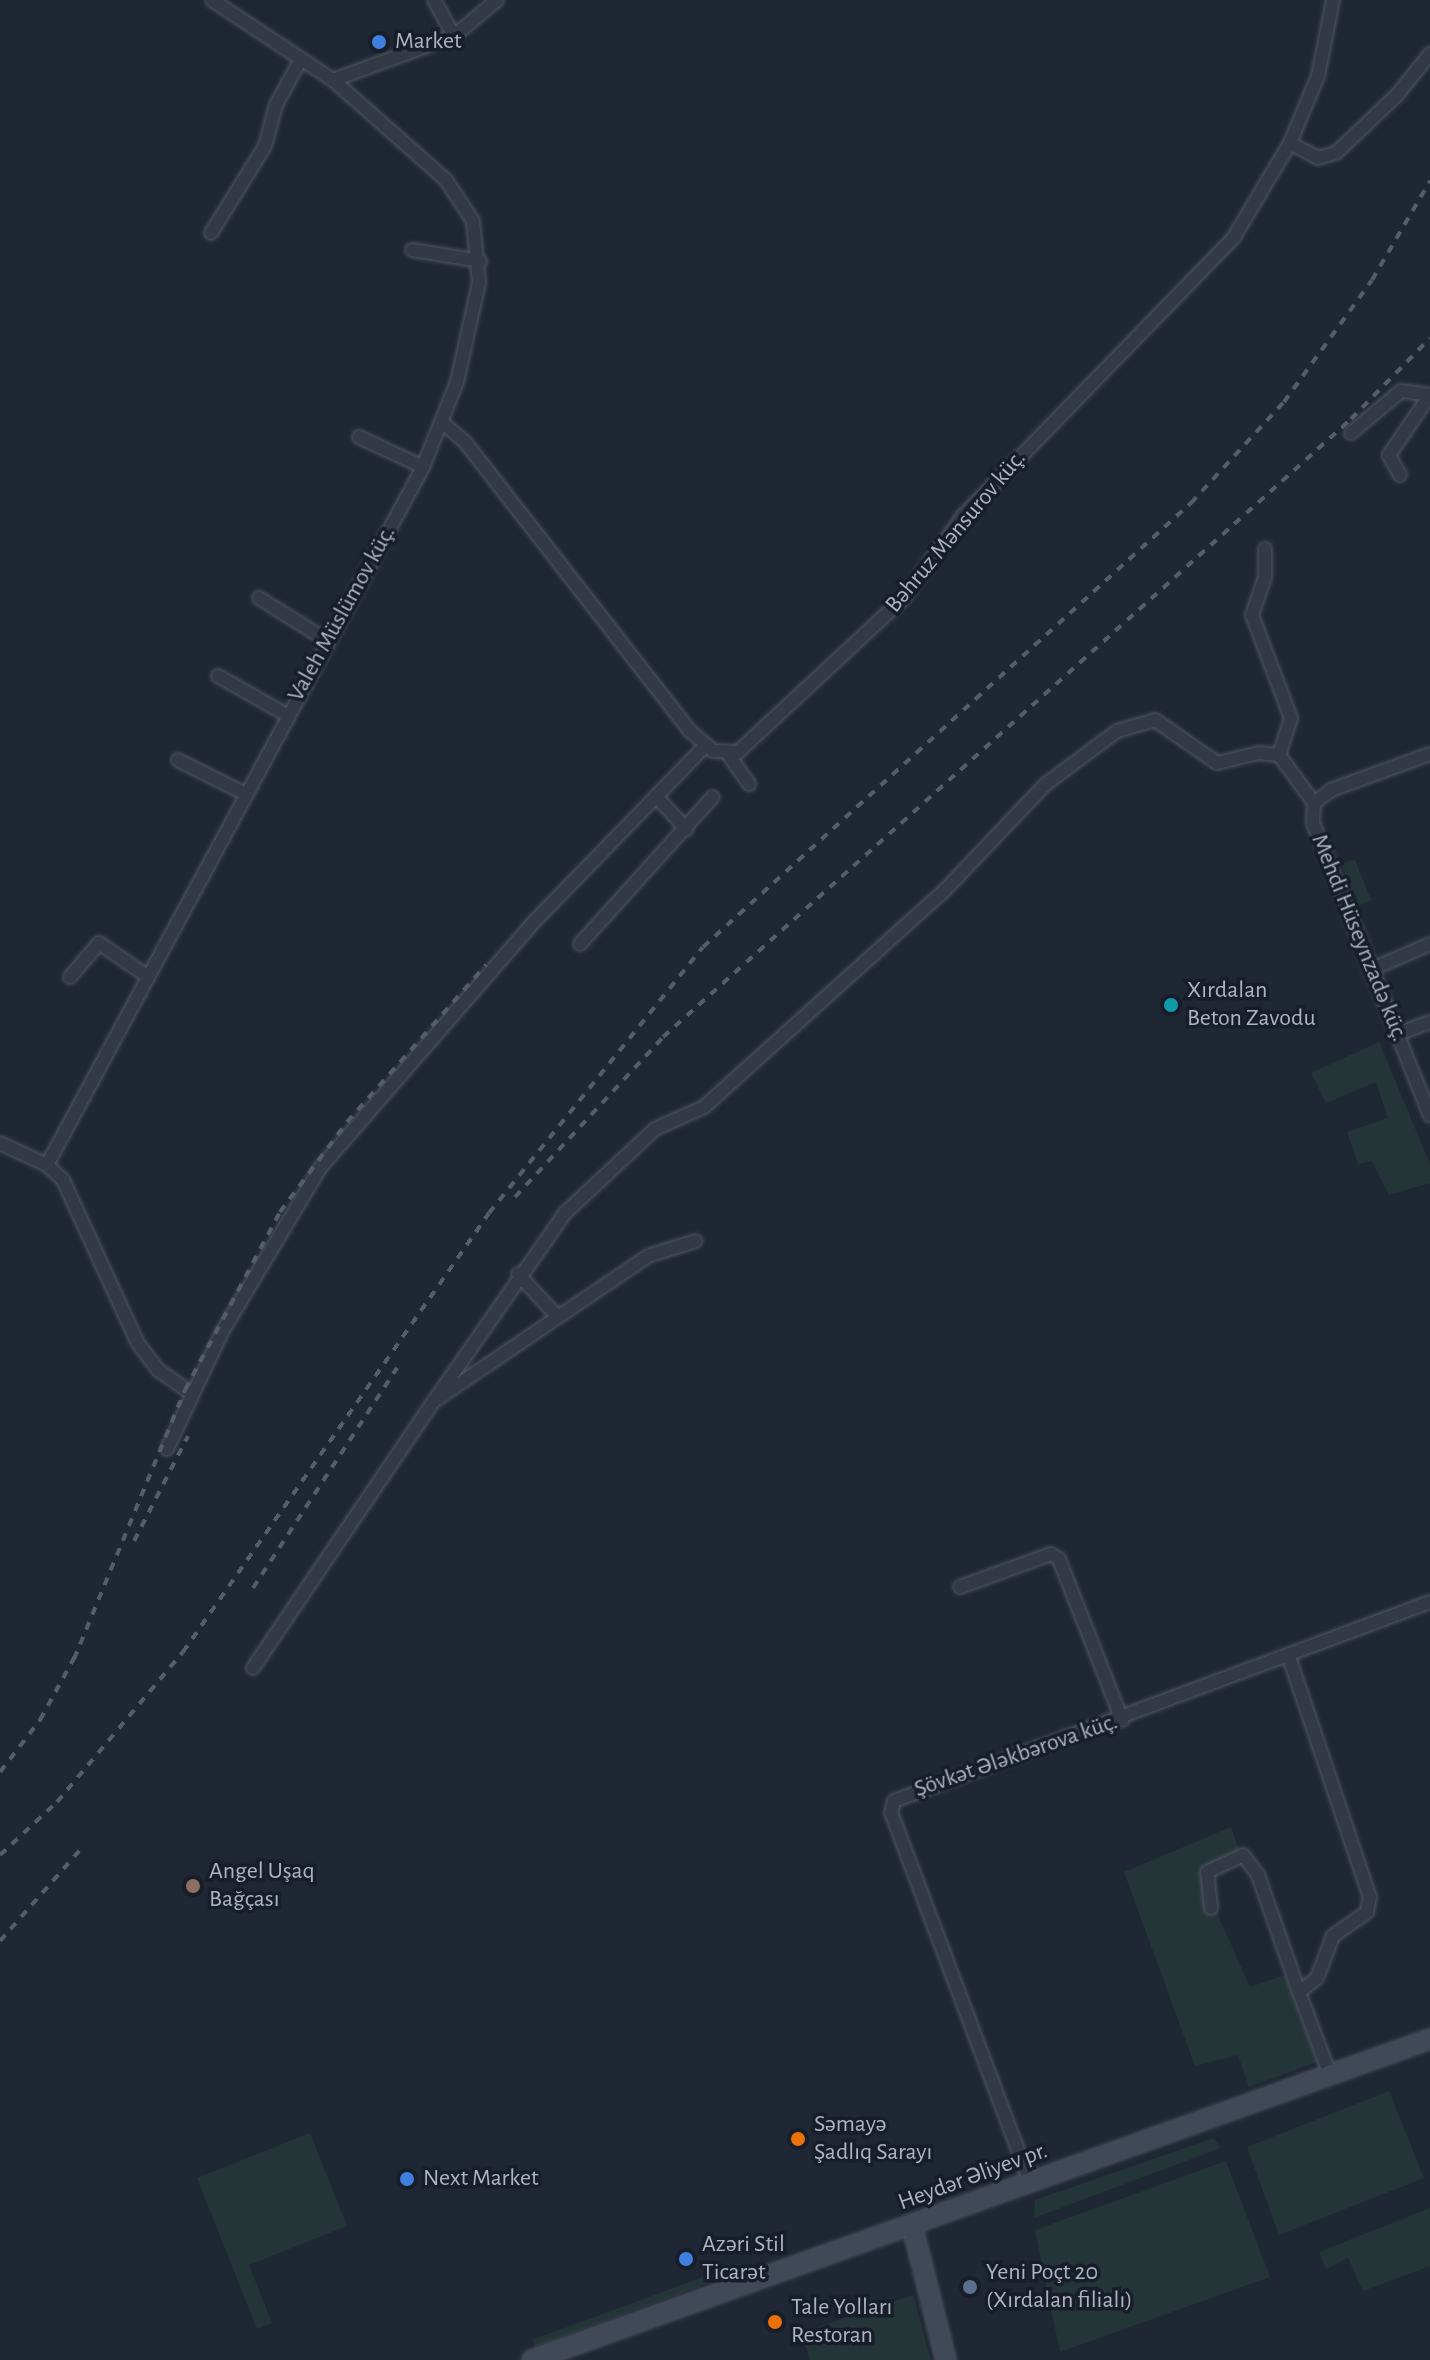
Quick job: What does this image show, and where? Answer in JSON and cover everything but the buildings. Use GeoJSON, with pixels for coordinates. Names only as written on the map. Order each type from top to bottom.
{"type":"FeatureCollection","features":[{"type":"Feature","properties":{"kind":"main road","name":"Heydər Əliyev pr."},"geometry":{"type":"LineString","coordinates":[[532,2360],[1430,2039]]}},
{"type":"Feature","properties":{"kind":"main road"},"geometry":{"type":"LineString","coordinates":[[912,2225],[946,2360]]}},
{"type":"Feature","properties":{"kind":"street","name":"Valeh Müslümov küç."},"geometry":{"type":"LineString","coordinates":[[47,1165],[244,793],[423,467],[443,423],[474,309],[480,261],[473,221],[446,180],[333,80],[212,0]]}},
{"type":"Feature","properties":{"kind":"street"},"geometry":{"type":"LineString","coordinates":[[434,0],[454,36]]}},
{"type":"Feature","properties":{"kind":"street"},"geometry":{"type":"LineString","coordinates":[[333,80],[454,36],[497,0]]}},
{"type":"Feature","properties":{"kind":"street","name":"Bəhruz Mənsurov küç."},"geometry":{"type":"LineString","coordinates":[[728,754],[748,747],[904,598],[963,516],[1234,237],[1290,143],[1318,76],[1333,0]]}},
{"type":"Feature","properties":{"kind":"street"},"geometry":{"type":"LineString","coordinates":[[1290,143],[1318,158],[1336,153],[1397,95],[1430,54]]}},
{"type":"Feature","properties":{"kind":"street"},"geometry":{"type":"LineString","coordinates":[[211,233],[265,146],[276,105],[301,59]]}},
{"type":"Feature","properties":{"kind":"street"},"geometry":{"type":"LineString","coordinates":[[412,250],[480,261]]}},
{"type":"Feature","properties":{"kind":"street"},"geometry":{"type":"LineString","coordinates":[[1351,433],[1401,391],[1430,395],[1389,455],[1400,475]]}},
{"type":"Feature","properties":{"kind":"street"},"geometry":{"type":"LineString","coordinates":[[443,423],[465,442],[705,746],[728,754],[749,784]]}},
{"type":"Feature","properties":{"kind":"street"},"geometry":{"type":"LineString","coordinates":[[359,437],[423,467]]}},
{"type":"Feature","properties":{"kind":"street"},"geometry":{"type":"LineString","coordinates":[[1265,549],[1265,577],[1252,615],[1291,718],[1279,755]]}},
{"type":"Feature","properties":{"kind":"street"},"geometry":{"type":"LineString","coordinates":[[259,598],[328,641]]}},
{"type":"Feature","properties":{"kind":"street"},"geometry":{"type":"LineString","coordinates":[[218,676],[287,715]]}},
{"type":"Feature","properties":{"kind":"street"},"geometry":{"type":"LineString","coordinates":[[253,1668],[518,1274],[565,1213],[655,1129],[704,1107],[944,891],[1046,784],[1117,731],[1155,720],[1217,763],[1259,753],[1279,755],[1314,803],[1331,790],[1430,754]]}},
{"type":"Feature","properties":{"kind":"street"},"geometry":{"type":"LineString","coordinates":[[167,1449],[191,1393],[269,1246],[320,1168],[531,925],[705,746]]}},
{"type":"Feature","properties":{"kind":"street"},"geometry":{"type":"LineString","coordinates":[[178,760],[244,793]]}},
{"type":"Feature","properties":{"kind":"street"},"geometry":{"type":"LineString","coordinates":[[656,796],[686,829]]}},
{"type":"Feature","properties":{"kind":"street"},"geometry":{"type":"LineString","coordinates":[[580,944],[713,797]]}},
{"type":"Feature","properties":{"kind":"street","name":"Mehdi Hüseynzadə küç."},"geometry":{"type":"LineString","coordinates":[[1314,803],[1313,823],[1430,1116]]}},
{"type":"Feature","properties":{"kind":"street"},"geometry":{"type":"LineString","coordinates":[[70,977],[99,943],[147,976]]}},
{"type":"Feature","properties":{"kind":"street"},"geometry":{"type":"LineString","coordinates":[[1370,970],[1430,944]]}},
{"type":"Feature","properties":{"kind":"street"},"geometry":{"type":"LineString","coordinates":[[1397,1034],[1430,1022]]}},
{"type":"Feature","properties":{"kind":"street"},"geometry":{"type":"LineString","coordinates":[[0,1143],[47,1165],[69,1191],[147,1358],[191,1393]]}},
{"type":"Feature","properties":{"kind":"street"},"geometry":{"type":"LineString","coordinates":[[434,1401],[454,1392],[556,1315],[648,1256],[696,1241]]}},
{"type":"Feature","properties":{"kind":"street"},"geometry":{"type":"LineString","coordinates":[[518,1274],[556,1315]]}},
{"type":"Feature","properties":{"kind":"street"},"geometry":{"type":"LineString","coordinates":[[960,1587],[1051,1554],[1059,1559],[1122,1720]]}},
{"type":"Feature","properties":{"kind":"street","name":"Şövkət Ələkbərova küç."},"geometry":{"type":"LineString","coordinates":[[1030,2182],[891,1807],[899,1797],[1122,1720],[1430,1602]]}},
{"type":"Feature","properties":{"kind":"street"},"geometry":{"type":"LineString","coordinates":[[1289,1657],[1370,1897],[1363,1917],[1333,1936],[1317,1978],[1299,1992]]}},
{"type":"Feature","properties":{"kind":"street"},"geometry":{"type":"LineString","coordinates":[[1211,1908],[1207,1872],[1243,1855],[1258,1875],[1330,2075]]}},
{"type":"Feature","properties":{"kind":"shaded area"},"geometry":{"type":"Polygon","coordinates":[[[1355,860],[1371,900],[1358,906],[1341,863],[1355,860]]]}},
{"type":"Feature","properties":{"kind":"shaded area"},"geometry":{"type":"Polygon","coordinates":[[[1379,1042],[1430,1164],[1430,1183],[1389,1195],[1372,1161],[1358,1164],[1347,1132],[1388,1118],[1376,1082],[1326,1103],[1311,1073],[1379,1042]]]}},
{"type":"Feature","properties":{"kind":"shaded area"},"geometry":{"type":"Polygon","coordinates":[[[1231,1827],[1243,1861],[1202,1879],[1250,1987],[1285,1975],[1317,2062],[1249,2087],[1238,2055],[1195,2066],[1124,1872],[1231,1827]]]}},
{"type":"Feature","properties":{"kind":"shaded area"},"geometry":{"type":"Polygon","coordinates":[[[1389,2091],[1424,2178],[1279,2235],[1247,2147],[1389,2091]]]}},
{"type":"Feature","properties":{"kind":"shaded area"},"geometry":{"type":"Polygon","coordinates":[[[310,2133],[347,2226],[249,2265],[272,2323],[257,2329],[197,2178],[310,2133]]]}},
{"type":"Feature","properties":{"kind":"shaded area"},"geometry":{"type":"Polygon","coordinates":[[[1214,2138],[1221,2148],[1034,2218],[1035,2200],[1214,2138]]]}},
{"type":"Feature","properties":{"kind":"shaded area"},"geometry":{"type":"Polygon","coordinates":[[[1226,2161],[1270,2277],[1060,2352],[1035,2230],[1226,2161]]]}},
{"type":"Feature","properties":{"kind":"shaded area"},"geometry":{"type":"Polygon","coordinates":[[[1430,2208],[1430,2266],[1363,2291],[1348,2258],[1326,2269],[1319,2252],[1430,2208]]]}},
{"type":"Feature","properties":{"kind":"shaded area"},"geometry":{"type":"Polygon","coordinates":[[[741,2263],[744,2270],[535,2347],[532,2340],[741,2263]]]}},
{"type":"Feature","properties":{"kind":"shaded area"},"geometry":{"type":"Polygon","coordinates":[[[913,2295],[931,2360],[810,2360],[801,2333],[913,2295]]]}},
{"type":"Feature","properties":{"kind":"railway"},"geometry":{"type":"LineString","coordinates":[[0,1855],[57,1802],[183,1652],[489,1213],[703,947],[1191,503],[1284,402],[1372,280],[1430,181]]}},
{"type":"Feature","properties":{"kind":"railway"},"geometry":{"type":"LineString","coordinates":[[515,1197],[663,1037],[1351,419],[1430,338]]}},
{"type":"Feature","properties":{"kind":"railway"},"geometry":{"type":"LineString","coordinates":[[74,1659],[185,1390],[280,1212],[347,1122],[486,965]]}},
{"type":"Feature","properties":{"kind":"railway"},"geometry":{"type":"LineString","coordinates":[[253,1588],[397,1368]]}},
{"type":"Feature","properties":{"kind":"railway"},"geometry":{"type":"LineString","coordinates":[[134,1541],[188,1436]]}},
{"type":"Feature","properties":{"kind":"railway"},"geometry":{"type":"LineString","coordinates":[[0,1772],[40,1720],[78,1651]]}},
{"type":"Feature","properties":{"kind":"railway"},"geometry":{"type":"LineString","coordinates":[[0,1941],[79,1851]]}},
{"type":"Feature","properties":{"kind":"place","name":"Market"},"geometry":{"type":"Point","coordinates":[379,42]}},
{"type":"Feature","properties":{"kind":"place","name":"Xırdalan Beton Zavodu"},"geometry":{"type":"Point","coordinates":[1171,1005]}},
{"type":"Feature","properties":{"kind":"place","name":"Angel Uşaq Bağçası"},"geometry":{"type":"Point","coordinates":[193,1886]}},
{"type":"Feature","properties":{"kind":"place","name":"Səmayə Şadlıq Sarayı"},"geometry":{"type":"Point","coordinates":[798,2139]}},
{"type":"Feature","properties":{"kind":"place","name":"Next Market"},"geometry":{"type":"Point","coordinates":[407,2179]}},
{"type":"Feature","properties":{"kind":"place","name":"Azəri Stil Ticarət"},"geometry":{"type":"Point","coordinates":[686,2259]}},
{"type":"Feature","properties":{"kind":"place","name":"Yeni Poçt 20 (Xırdalan filialı)"},"geometry":{"type":"Point","coordinates":[970,2287]}},
{"type":"Feature","properties":{"kind":"place","name":"Tale Yolları Restoran"},"geometry":{"type":"Point","coordinates":[775,2322]}}]}
